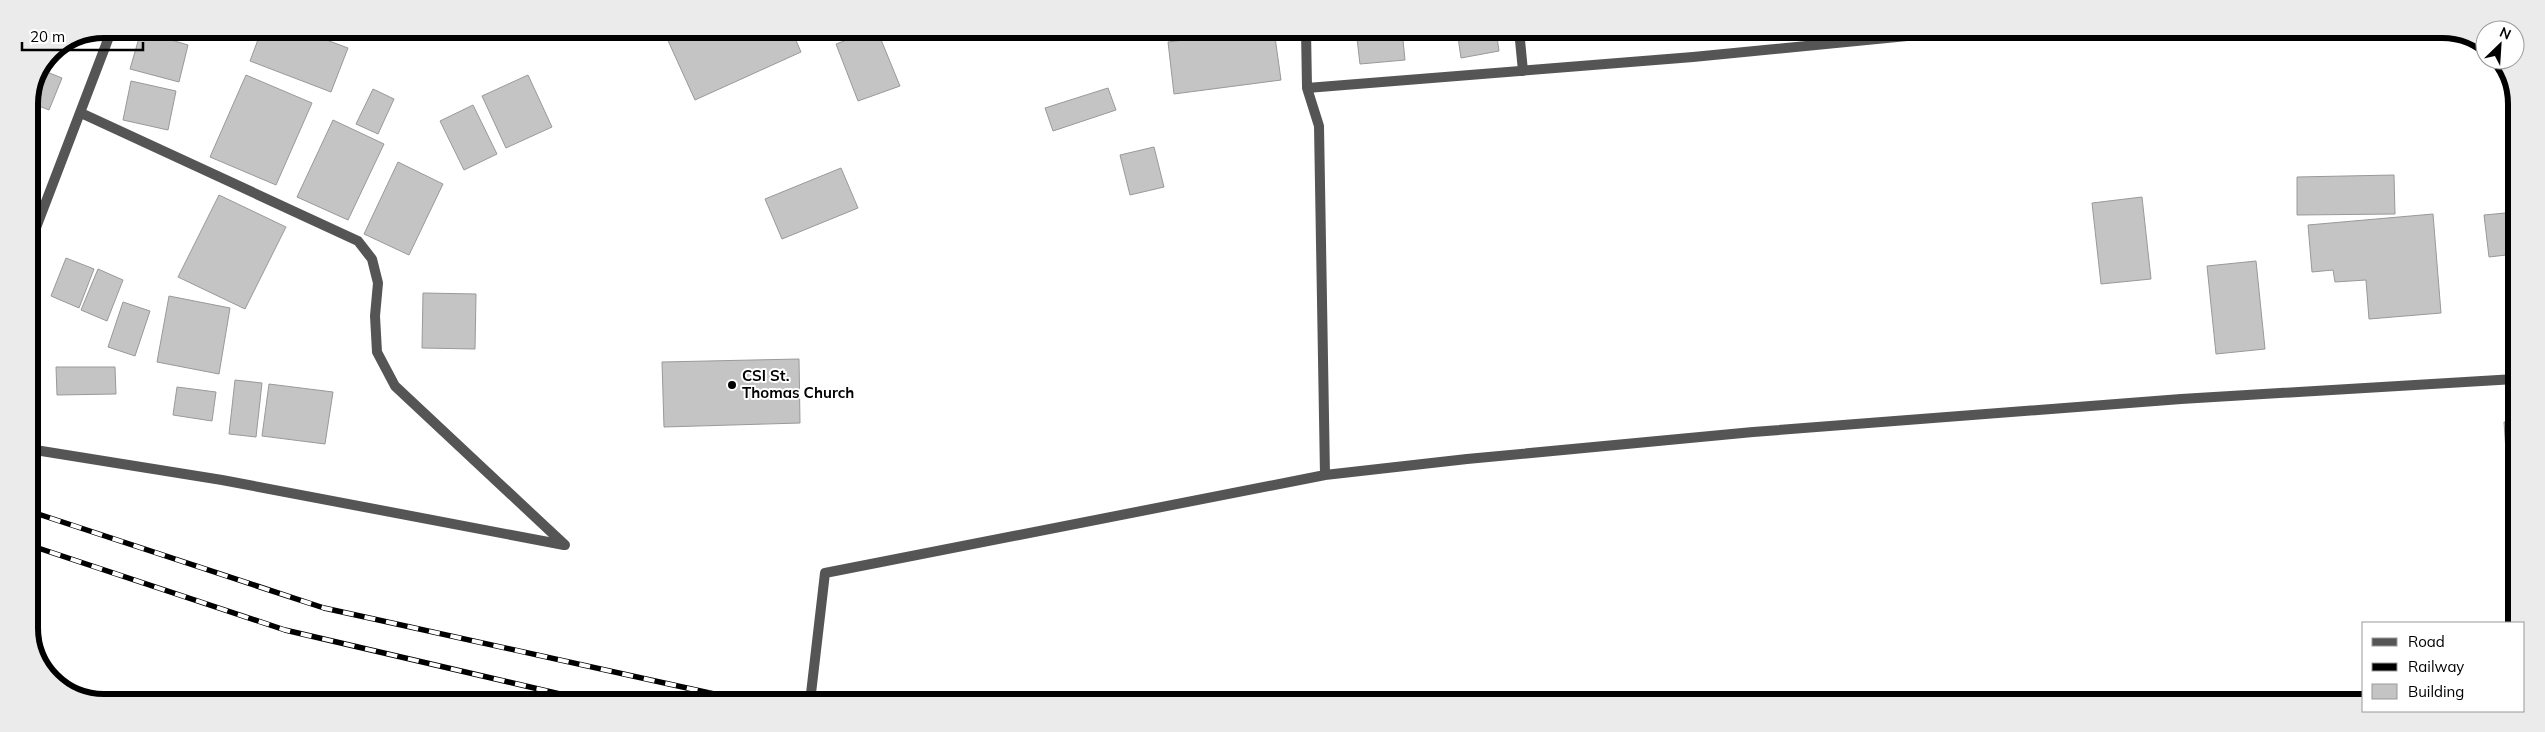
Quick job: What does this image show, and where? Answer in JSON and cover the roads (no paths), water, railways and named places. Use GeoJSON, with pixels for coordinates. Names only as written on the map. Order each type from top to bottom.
{"type":"FeatureCollection","features":[{"type":"Feature","properties":{"kind":"street"},"geometry":{"type":"LineString","coordinates":[[38,223],[109,38]]}},
{"type":"Feature","properties":{"kind":"street"},"geometry":{"type":"LineString","coordinates":[[1306,38],[1307,88],[1319,126],[1325,476]]}},
{"type":"Feature","properties":{"kind":"street"},"geometry":{"type":"LineString","coordinates":[[1520,38],[1522,71]]}},
{"type":"Feature","properties":{"kind":"street"},"geometry":{"type":"LineString","coordinates":[[1307,88],[1522,71],[1882,38]]}},
{"type":"Feature","properties":{"kind":"street"},"geometry":{"type":"LineString","coordinates":[[38,450],[232,482],[565,545],[396,386],[377,352],[375,316],[378,283],[372,259],[358,241],[81,113]]}},
{"type":"Feature","properties":{"kind":"street"},"geometry":{"type":"LineString","coordinates":[[811,694],[825,572],[1325,476],[1467,459],[1753,432],[2181,399],[2508,379]]}},
{"type":"Feature","properties":{"kind":"railway"},"geometry":{"type":"LineString","coordinates":[[38,514],[324,608],[714,694]]}},
{"type":"Feature","properties":{"kind":"railway"},"geometry":{"type":"LineString","coordinates":[[38,548],[285,630],[560,694]]}},
{"type":"Feature","properties":{"kind":"place","name":"CSI St. Thomas Church"},"geometry":{"type":"Point","coordinates":[732,385]}}]}
